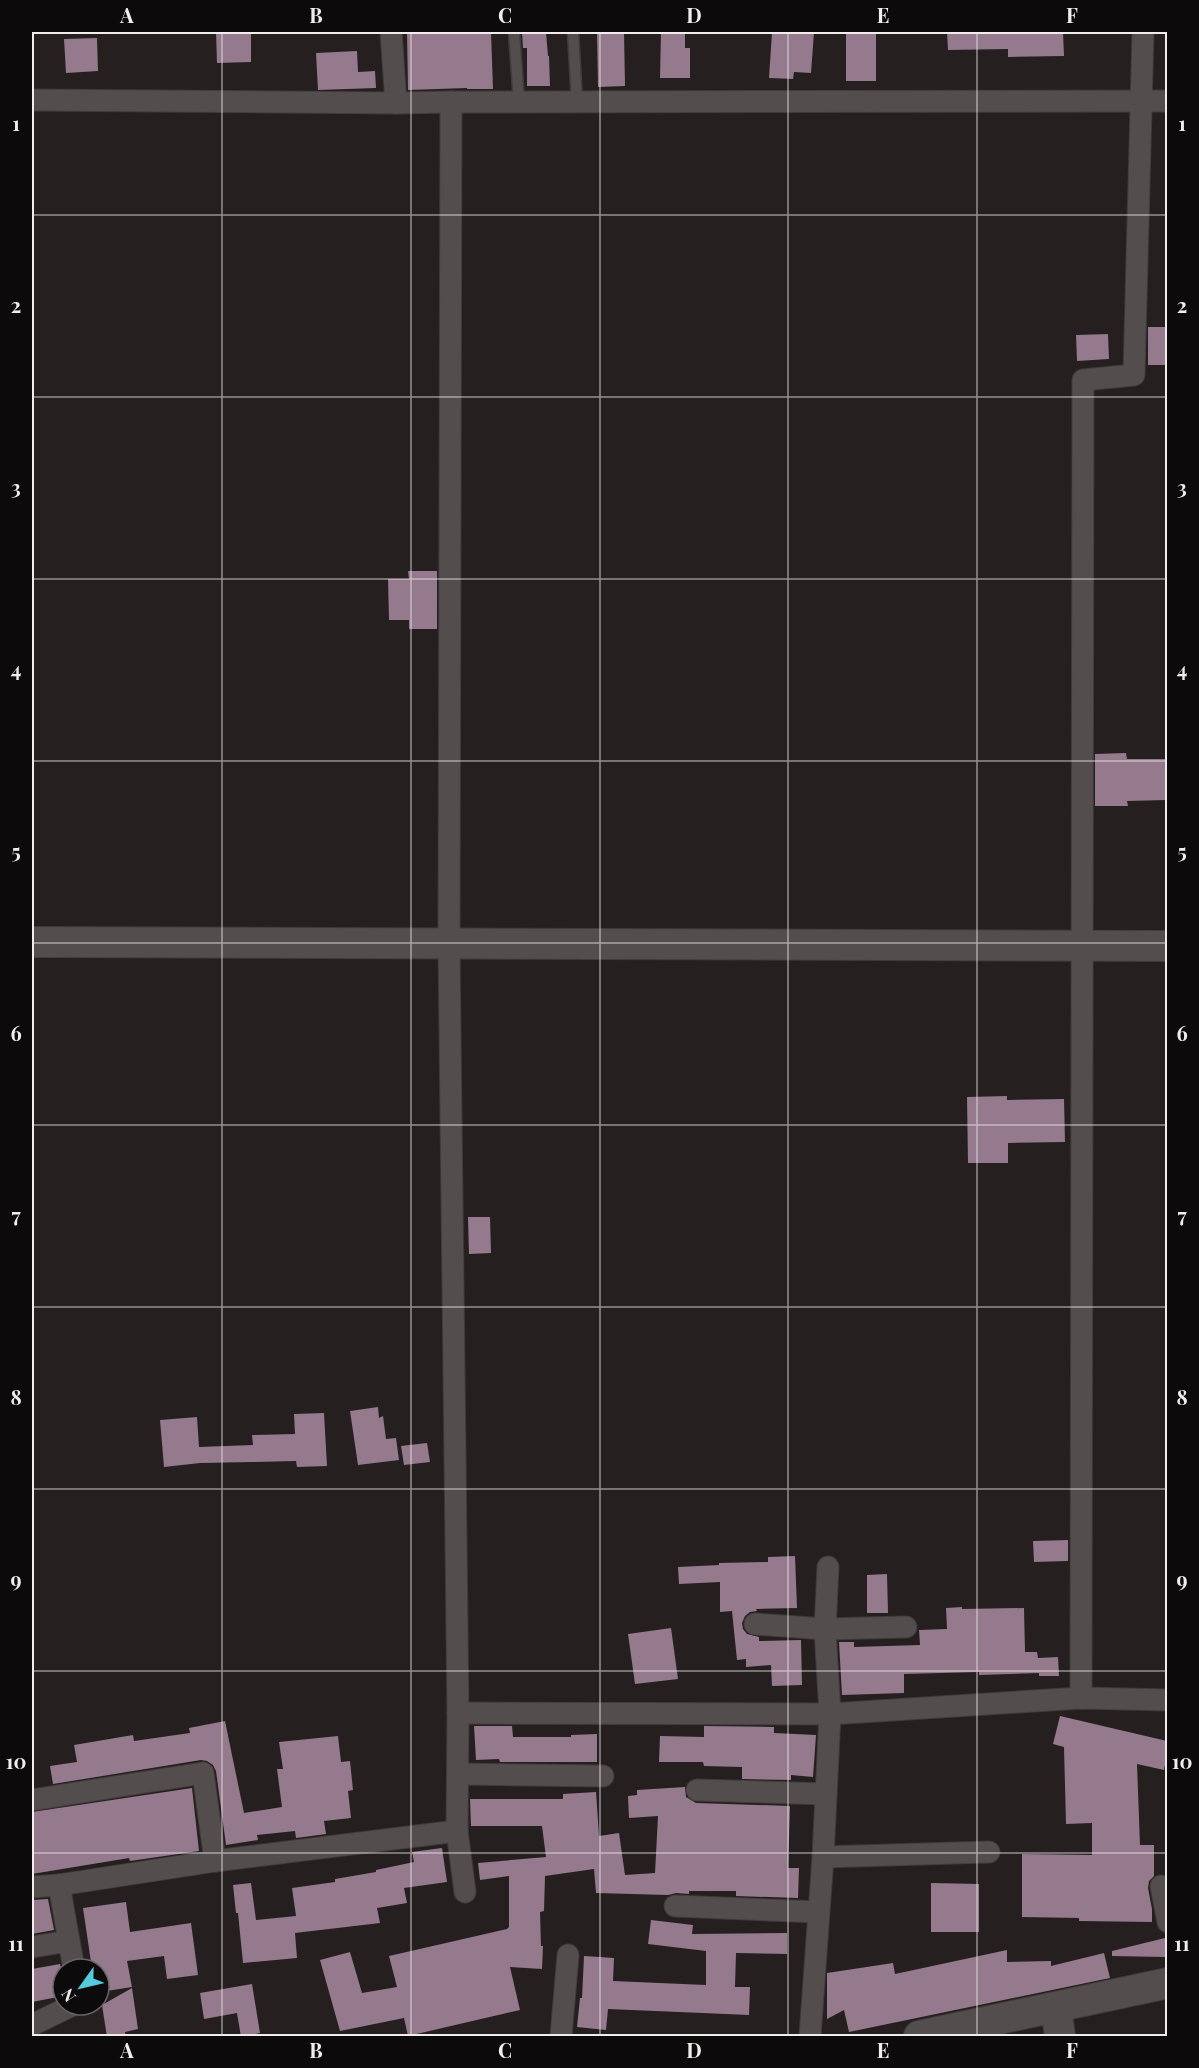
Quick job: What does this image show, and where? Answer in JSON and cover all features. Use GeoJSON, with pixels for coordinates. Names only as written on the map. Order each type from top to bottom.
{"type":"FeatureCollection","features":[{"type":"Feature","properties":{"kind":"street"},"geometry":{"type":"LineString","coordinates":[[391,32],[396,103]]}},
{"type":"Feature","properties":{"kind":"street"},"geometry":{"type":"LineString","coordinates":[[1082,1698],[1083,380],[1134,375],[1143,32]]}},
{"type":"Feature","properties":{"kind":"street"},"geometry":{"type":"LineString","coordinates":[[32,100],[396,103],[1167,101]]}},
{"type":"Feature","properties":{"kind":"street"},"geometry":{"type":"LineString","coordinates":[[451,102],[449,944],[458,1713],[457,1831],[465,1892]]}},
{"type":"Feature","properties":{"kind":"street"},"geometry":{"type":"LineString","coordinates":[[32,942],[1167,946]]}},
{"type":"Feature","properties":{"kind":"street"},"geometry":{"type":"LineString","coordinates":[[810,2037],[823,1857],[830,1714],[825,1629],[828,1566]]}},
{"type":"Feature","properties":{"kind":"street"},"geometry":{"type":"LineString","coordinates":[[755,1624],[825,1629],[906,1627]]}},
{"type":"Feature","properties":{"kind":"street"},"geometry":{"type":"LineString","coordinates":[[458,1713],[830,1714],[1082,1698],[1167,1700]]}},
{"type":"Feature","properties":{"kind":"street"},"geometry":{"type":"LineString","coordinates":[[32,1800],[204,1773],[215,1861]]}},
{"type":"Feature","properties":{"kind":"street"},"geometry":{"type":"LineString","coordinates":[[458,1774],[603,1776]]}},
{"type":"Feature","properties":{"kind":"street"},"geometry":{"type":"LineString","coordinates":[[697,1790],[826,1794]]}},
{"type":"Feature","properties":{"kind":"street"},"geometry":{"type":"LineString","coordinates":[[32,1887],[59,1885],[215,1861],[457,1831]]}},
{"type":"Feature","properties":{"kind":"street"},"geometry":{"type":"LineString","coordinates":[[823,1857],[989,1852]]}},
{"type":"Feature","properties":{"kind":"street"},"geometry":{"type":"LineString","coordinates":[[59,1885],[72,1957]]}},
{"type":"Feature","properties":{"kind":"street"},"geometry":{"type":"LineString","coordinates":[[1161,1886],[1167,1922]]}},
{"type":"Feature","properties":{"kind":"street"},"geometry":{"type":"LineString","coordinates":[[675,1906],[818,1912]]}},
{"type":"Feature","properties":{"kind":"street"},"geometry":{"type":"LineString","coordinates":[[32,1947],[69,1941]]}},
{"type":"Feature","properties":{"kind":"street"},"geometry":{"type":"LineString","coordinates":[[561,2037],[568,1955]]}},
{"type":"Feature","properties":{"kind":"street"},"geometry":{"type":"LineString","coordinates":[[919,2037],[1058,2022],[1167,1983]]}},
{"type":"Feature","properties":{"kind":"street"},"geometry":{"type":"LineString","coordinates":[[32,2025],[51,2016]]}},
{"type":"Feature","properties":{"kind":"lane"},"geometry":{"type":"LineString","coordinates":[[514,32],[519,102]]}},
{"type":"Feature","properties":{"kind":"lane"},"geometry":{"type":"LineString","coordinates":[[573,32],[577,102]]}},
{"type":"Feature","properties":{"kind":"building"},"geometry":{"type":"Polygon","coordinates":[[[216,32],[251,32],[251,62],[217,63],[216,32]]]}},
{"type":"Feature","properties":{"kind":"building"},"geometry":{"type":"Polygon","coordinates":[[[407,32],[491,32],[493,89],[408,90],[407,32]]]}},
{"type":"Feature","properties":{"kind":"building"},"geometry":{"type":"Polygon","coordinates":[[[522,32],[546,32],[550,86],[527,86],[527,48],[523,48],[522,32]]]}},
{"type":"Feature","properties":{"kind":"building"},"geometry":{"type":"Polygon","coordinates":[[[597,32],[624,32],[625,86],[598,87],[597,32]]]}},
{"type":"Feature","properties":{"kind":"building"},"geometry":{"type":"Polygon","coordinates":[[[661,32],[685,32],[685,48],[690,48],[690,78],[660,78],[661,32]]]}},
{"type":"Feature","properties":{"kind":"building"},"geometry":{"type":"Polygon","coordinates":[[[772,32],[814,32],[811,73],[794,72],[793,79],[769,78],[772,32]]]}},
{"type":"Feature","properties":{"kind":"building"},"geometry":{"type":"Polygon","coordinates":[[[947,32],[1063,32],[1064,56],[1008,57],[1008,49],[948,50],[947,32]]]}},
{"type":"Feature","properties":{"kind":"building"},"geometry":{"type":"Polygon","coordinates":[[[846,33],[876,34],[876,81],[846,81],[846,33]]]}},
{"type":"Feature","properties":{"kind":"building"},"geometry":{"type":"Polygon","coordinates":[[[97,38],[98,71],[66,73],[64,39],[97,38]]]}},
{"type":"Feature","properties":{"kind":"building"},"geometry":{"type":"Polygon","coordinates":[[[357,51],[358,72],[375,71],[376,88],[318,90],[316,53],[357,51]]]}},
{"type":"Feature","properties":{"kind":"building"},"geometry":{"type":"Polygon","coordinates":[[[1148,327],[1167,327],[1165,365],[1148,365],[1148,327]]]}},
{"type":"Feature","properties":{"kind":"building"},"geometry":{"type":"Polygon","coordinates":[[[1108,334],[1109,359],[1077,361],[1076,335],[1108,334]]]}},
{"type":"Feature","properties":{"kind":"building"},"geometry":{"type":"Polygon","coordinates":[[[408,571],[437,571],[437,629],[409,629],[409,620],[389,620],[388,579],[409,579],[408,571]]]}},
{"type":"Feature","properties":{"kind":"building"},"geometry":{"type":"Polygon","coordinates":[[[1126,753],[1127,759],[1167,759],[1167,800],[1127,801],[1128,806],[1095,806],[1095,754],[1126,753]]]}},
{"type":"Feature","properties":{"kind":"building"},"geometry":{"type":"Polygon","coordinates":[[[1007,1096],[1007,1100],[1064,1099],[1065,1142],[1008,1143],[1008,1163],[968,1163],[967,1097],[1007,1096]]]}},
{"type":"Feature","properties":{"kind":"building"},"geometry":{"type":"Polygon","coordinates":[[[468,1217],[490,1217],[491,1253],[469,1254],[468,1217]]]}},
{"type":"Feature","properties":{"kind":"building"},"geometry":{"type":"Polygon","coordinates":[[[378,1407],[379,1418],[383,1416],[386,1439],[396,1438],[399,1460],[358,1465],[350,1411],[378,1407]]]}},
{"type":"Feature","properties":{"kind":"building"},"geometry":{"type":"Polygon","coordinates":[[[324,1413],[327,1466],[297,1467],[296,1461],[200,1463],[164,1467],[160,1420],[197,1417],[199,1447],[253,1445],[252,1435],[295,1434],[294,1414],[324,1413]]]}},
{"type":"Feature","properties":{"kind":"building"},"geometry":{"type":"Polygon","coordinates":[[[427,1443],[430,1462],[404,1465],[401,1446],[427,1443]]]}},
{"type":"Feature","properties":{"kind":"building"},"geometry":{"type":"Polygon","coordinates":[[[1068,1540],[1068,1561],[1034,1562],[1033,1541],[1068,1540]]]}},
{"type":"Feature","properties":{"kind":"building"},"geometry":{"type":"Polygon","coordinates":[[[795,1556],[797,1608],[756,1609],[757,1611],[745,1616],[742,1623],[747,1634],[759,1637],[759,1641],[801,1640],[802,1685],[772,1686],[771,1665],[746,1667],[746,1659],[737,1660],[732,1611],[720,1612],[720,1582],[679,1584],[678,1567],[768,1562],[768,1557],[795,1556]]]}},
{"type":"Feature","properties":{"kind":"building"},"geometry":{"type":"Polygon","coordinates":[[[887,1574],[888,1613],[867,1613],[867,1575],[887,1574]]]}},
{"type":"Feature","properties":{"kind":"building"},"geometry":{"type":"Polygon","coordinates":[[[962,1607],[962,1609],[1024,1608],[1025,1652],[1037,1652],[1038,1658],[1058,1657],[1059,1676],[1039,1676],[1039,1673],[979,1675],[979,1672],[904,1674],[904,1693],[842,1695],[839,1642],[854,1642],[854,1647],[920,1645],[919,1630],[947,1629],[946,1608],[962,1607]]]}},
{"type":"Feature","properties":{"kind":"building"},"geometry":{"type":"Polygon","coordinates":[[[671,1628],[678,1679],[635,1684],[628,1634],[671,1628]]]}},
{"type":"Feature","properties":{"kind":"building"},"geometry":{"type":"Polygon","coordinates":[[[1060,1716],[1167,1741],[1164,1770],[1137,1764],[1140,1845],[1154,1845],[1154,1876],[1149,1881],[1148,1888],[1152,1922],[1079,1921],[1079,1918],[1022,1917],[1022,1854],[1092,1855],[1092,1823],[1066,1824],[1064,1747],[1053,1744],[1060,1716]]]}},
{"type":"Feature","properties":{"kind":"building"},"geometry":{"type":"Polygon","coordinates":[[[225,1721],[244,1813],[282,1807],[277,1769],[283,1769],[279,1742],[338,1736],[341,1762],[350,1761],[353,1790],[348,1791],[351,1818],[324,1821],[326,1834],[296,1838],[295,1831],[257,1835],[258,1840],[226,1845],[216,1771],[207,1761],[201,1760],[53,1784],[50,1766],[77,1762],[74,1745],[133,1735],[134,1741],[190,1733],[189,1728],[225,1721]]]}},
{"type":"Feature","properties":{"kind":"building"},"geometry":{"type":"Polygon","coordinates":[[[474,1726],[512,1726],[513,1737],[571,1737],[571,1735],[597,1734],[597,1762],[476,1760],[474,1726]]]}},
{"type":"Feature","properties":{"kind":"building"},"geometry":{"type":"Polygon","coordinates":[[[704,1726],[774,1727],[774,1733],[816,1735],[813,1777],[791,1775],[791,1780],[742,1779],[742,1767],[704,1766],[703,1762],[659,1762],[660,1736],[704,1737],[704,1726]]]}},
{"type":"Feature","properties":{"kind":"building"},"geometry":{"type":"Polygon","coordinates":[[[685,1787],[686,1797],[696,1803],[790,1806],[788,1868],[799,1868],[798,1898],[736,1896],[736,1891],[689,1891],[689,1894],[668,1895],[596,1893],[594,1869],[545,1876],[544,1911],[540,1912],[541,1946],[543,1946],[542,1969],[510,1967],[520,2010],[408,2036],[404,2018],[340,2031],[320,1960],[350,1952],[362,1993],[397,1987],[389,1956],[509,1927],[509,1876],[480,1880],[478,1863],[546,1857],[542,1826],[471,1826],[470,1799],[563,1799],[563,1794],[596,1792],[599,1836],[619,1833],[625,1875],[655,1873],[658,1816],[629,1818],[628,1796],[637,1795],[637,1790],[685,1787]]]}},
{"type":"Feature","properties":{"kind":"building"},"geometry":{"type":"Polygon","coordinates":[[[192,1788],[199,1851],[130,1861],[129,1858],[32,1874],[32,1812],[192,1788]]]}},
{"type":"Feature","properties":{"kind":"building"},"geometry":{"type":"Polygon","coordinates":[[[442,1848],[447,1882],[404,1888],[407,1903],[377,1908],[380,1923],[295,1933],[297,1958],[243,1963],[233,1885],[251,1883],[256,1920],[296,1916],[292,1888],[335,1882],[335,1879],[414,1862],[412,1852],[442,1848]]]}},
{"type":"Feature","properties":{"kind":"building"},"geometry":{"type":"Polygon","coordinates":[[[931,1883],[979,1884],[979,1932],[931,1932],[931,1883]]]}},
{"type":"Feature","properties":{"kind":"building"},"geometry":{"type":"Polygon","coordinates":[[[48,1899],[54,1930],[32,1934],[32,1900],[48,1899]]]}},
{"type":"Feature","properties":{"kind":"building"},"geometry":{"type":"Polygon","coordinates":[[[126,1902],[130,1932],[191,1923],[198,1975],[167,1979],[164,1956],[127,1961],[132,1987],[111,1990],[111,1957],[90,1957],[83,1908],[126,1902]]]}},
{"type":"Feature","properties":{"kind":"building"},"geometry":{"type":"Polygon","coordinates":[[[651,1920],[693,1925],[692,1934],[787,1933],[787,1954],[736,1953],[735,1987],[750,1987],[749,2015],[608,2009],[606,2030],[577,2027],[580,1998],[582,1998],[584,1956],[614,1958],[613,1981],[706,1985],[706,1951],[648,1944],[651,1920]]]}},
{"type":"Feature","properties":{"kind":"building"},"geometry":{"type":"Polygon","coordinates":[[[1165,1938],[1165,1957],[1112,1956],[1112,1951],[1165,1938]]]}},
{"type":"Feature","properties":{"kind":"building"},"geometry":{"type":"Polygon","coordinates":[[[1007,1950],[1007,1962],[1051,1961],[1051,1966],[1104,1953],[1110,1978],[849,2032],[844,2010],[827,2019],[827,1973],[893,1963],[895,1974],[1007,1950]]]}},
{"type":"Feature","properties":{"kind":"building"},"geometry":{"type":"Polygon","coordinates":[[[51,1966],[51,1998],[32,2002],[32,1969],[51,1966]]]}},
{"type":"Feature","properties":{"kind":"building"},"geometry":{"type":"Polygon","coordinates":[[[252,1984],[260,2033],[241,2037],[237,2013],[204,2019],[200,1993],[252,1984]]]}},
{"type":"Feature","properties":{"kind":"building"},"geometry":{"type":"Polygon","coordinates":[[[132,1988],[138,2029],[125,2032],[126,2037],[107,2037],[104,2017],[111,2017],[111,2000],[132,1988]]]}}]}
